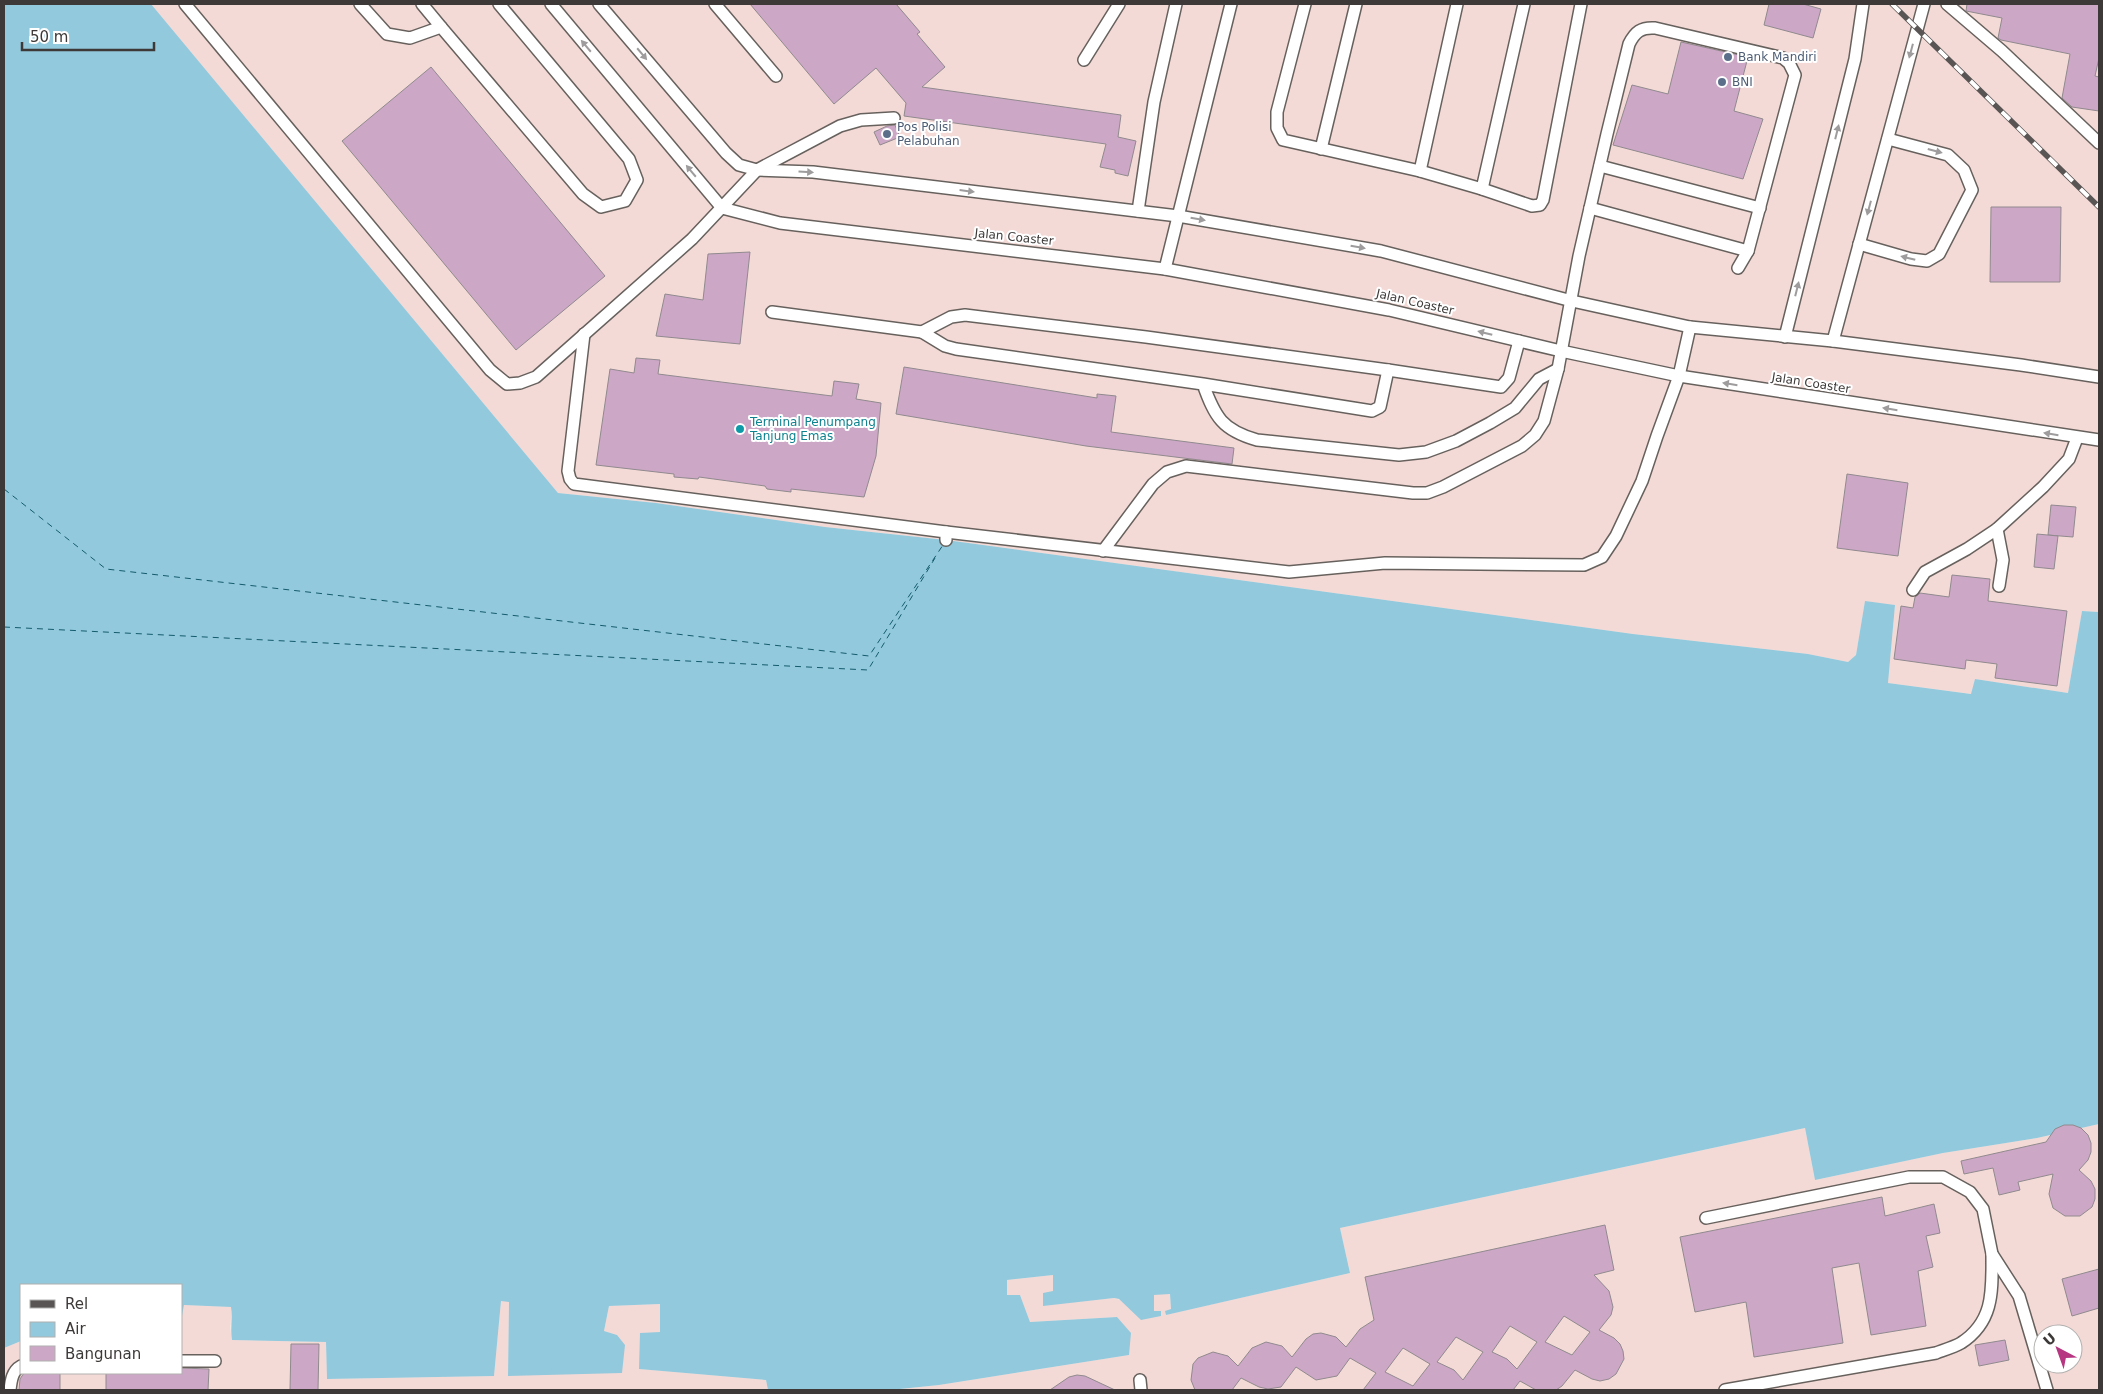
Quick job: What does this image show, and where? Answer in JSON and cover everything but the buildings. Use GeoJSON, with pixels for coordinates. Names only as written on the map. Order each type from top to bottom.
{"type":"FeatureCollection","features":[{"type":"Feature","properties":{"kind":"lane"},"geometry":{"type":"LineString","coordinates":[[185,4],[490,370],[507,384],[536,377],[692,239],[757,170],[840,126],[861,120],[894,118]]}},
{"type":"Feature","properties":{"kind":"lane"},"geometry":{"type":"LineString","coordinates":[[360,4],[386,34],[410,38],[441,27]]}},
{"type":"Feature","properties":{"kind":"lane"},"geometry":{"type":"LineString","coordinates":[[422,4],[584,194],[601,207],[624,201],[637,180],[628,158],[499,4]]}},
{"type":"Feature","properties":{"kind":"lane"},"geometry":{"type":"LineString","coordinates":[[551,4],[722,208]]}},
{"type":"Feature","properties":{"kind":"lane"},"geometry":{"type":"LineString","coordinates":[[599,4],[726,153],[739,165],[757,170],[813,172],[1178,216],[1381,250],[1572,301],[1690,327],[1833,341],[2021,364],[2099,377]]}},
{"type":"Feature","properties":{"kind":"lane"},"geometry":{"type":"LineString","coordinates":[[715,4],[776,76]]}},
{"type":"Feature","properties":{"kind":"lane"},"geometry":{"type":"LineString","coordinates":[[1084,60],[1119,4]]}},
{"type":"Feature","properties":{"kind":"lane"},"geometry":{"type":"LineString","coordinates":[[1138,211],[1154,102],[1176,4]]}},
{"type":"Feature","properties":{"kind":"lane"},"geometry":{"type":"LineString","coordinates":[[1165,269],[1231,4]]}},
{"type":"Feature","properties":{"kind":"lane"},"geometry":{"type":"LineString","coordinates":[[1305,4],[1277,112],[1277,128],[1283,140],[1420,171],[1532,206],[1540,205],[1543,200],[1581,4]]}},
{"type":"Feature","properties":{"kind":"lane"},"geometry":{"type":"LineString","coordinates":[[1321,149],[1356,4]]}},
{"type":"Feature","properties":{"kind":"lane"},"geometry":{"type":"LineString","coordinates":[[1420,171],[1457,4]]}},
{"type":"Feature","properties":{"kind":"lane"},"geometry":{"type":"LineString","coordinates":[[1482,189],[1524,4]]}},
{"type":"Feature","properties":{"kind":"lane"},"geometry":{"type":"LineString","coordinates":[[1785,337],[1856,59],[1863,4]]}},
{"type":"Feature","properties":{"kind":"lane"},"geometry":{"type":"LineString","coordinates":[[1833,341],[1924,4]]}},
{"type":"Feature","properties":{"kind":"lane"},"geometry":{"type":"LineString","coordinates":[[1947,4],[2002,51],[2099,143]]}},
{"type":"Feature","properties":{"kind":"lane"},"geometry":{"type":"LineString","coordinates":[[1103,550],[1153,484],[1167,472],[1186,466],[1413,493],[1427,493],[1443,487],[1522,446],[1535,435],[1544,421],[1558,369],[1590,208],[1629,44],[1638,30],[1655,28],[1783,58],[1789,63],[1794,75],[1748,251],[1738,268]]}},
{"type":"Feature","properties":{"kind":"lane"},"geometry":{"type":"LineString","coordinates":[[1859,244],[1927,262],[1939,254],[1972,190],[1964,170],[1948,155],[1888,139]]}},
{"type":"Feature","properties":{"kind":"lane"},"geometry":{"type":"LineString","coordinates":[[1600,166],[1760,208]]}},
{"type":"Feature","properties":{"kind":"lane","name":"Jalan Coaster"},"geometry":{"type":"LineString","coordinates":[[722,208],[790,224],[1165,269],[1389,310],[1561,351],[1679,376],[2099,440]]}},
{"type":"Feature","properties":{"kind":"lane"},"geometry":{"type":"LineString","coordinates":[[1590,208],[1748,251]]}},
{"type":"Feature","properties":{"kind":"lane"},"geometry":{"type":"LineString","coordinates":[[772,312],[922,332],[945,346],[956,349],[1203,384],[1372,411],[1380,407],[1388,370]]}},
{"type":"Feature","properties":{"kind":"lane"},"geometry":{"type":"LineString","coordinates":[[922,332],[951,317],[965,316],[1146,337],[1501,387],[1509,378],[1519,341]]}},
{"type":"Feature","properties":{"kind":"lane"},"geometry":{"type":"LineString","coordinates":[[584,334],[568,471],[570,479],[574,484],[946,536],[1103,550],[1289,572],[1385,563],[1584,565],[1602,557],[1616,536],[1642,481],[1656,436],[1679,376],[1690,327]]}},
{"type":"Feature","properties":{"kind":"lane"},"geometry":{"type":"LineString","coordinates":[[1203,384],[1216,414],[1226,426],[1238,434],[1257,440],[1399,455],[1426,452],[1456,441],[1490,424],[1515,408],[1539,379],[1558,369]]}},
{"type":"Feature","properties":{"kind":"lane"},"geometry":{"type":"LineString","coordinates":[[1913,590],[1925,572],[1967,550],[1997,529],[2043,487],[2069,459],[2076,438]]}},
{"type":"Feature","properties":{"kind":"lane"},"geometry":{"type":"LineString","coordinates":[[1997,529],[2003,560],[1999,586]]}},
{"type":"Feature","properties":{"kind":"lane"},"geometry":{"type":"LineString","coordinates":[[1706,1218],[1909,1177],[1943,1178],[1970,1192],[1983,1209],[1992,1254],[1992,1297],[1988,1310],[1978,1328],[1961,1343],[1936,1353],[1725,1390]]}},
{"type":"Feature","properties":{"kind":"lane"},"geometry":{"type":"LineString","coordinates":[[1992,1254],[2019,1296],[2047,1390]]}},
{"type":"Feature","properties":{"kind":"lane"},"geometry":{"type":"LineString","coordinates":[[182,1361],[215,1361]]}},
{"type":"Feature","properties":{"kind":"lane"},"geometry":{"type":"LineString","coordinates":[[10,1390],[12,1378],[17,1368],[20,1366]]}},
{"type":"Feature","properties":{"kind":"shaded area"},"geometry":{"type":"Polygon","coordinates":[[[151,4],[2099,4],[2099,612],[2082,611],[2068,693],[1975,679],[1972,694],[1888,683],[1895,605],[1865,602],[1856,655],[1848,662],[1808,654],[1633,634],[946,540],[825,527],[656,503],[558,493],[151,4]]]}},
{"type":"Feature","properties":{"kind":"shaded area"},"geometry":{"type":"Polygon","coordinates":[[[2099,1124],[2099,1390],[890,1390],[939,1385],[1129,1355],[1117,1317],[1030,1322],[1020,1295],[1007,1295],[1006,1280],[1053,1275],[1053,1291],[1044,1305],[1114,1298],[1154,1311],[1153,1295],[1170,1293],[1171,1309],[1165,1315],[1350,1273],[1340,1228],[1805,1128],[1815,1180],[1943,1153],[2037,1138],[2099,1124]]]}},
{"type":"Feature","properties":{"kind":"shaded area"},"geometry":{"type":"Polygon","coordinates":[[[501,1301],[509,1301],[508,1376],[617,1335],[604,1331],[609,1306],[661,1304],[660,1333],[640,1369],[766,1380],[768,1390],[4,1390],[4,1348],[20,1341],[20,1374],[182,1374],[182,1316],[184,1305],[232,1307],[230,1328],[232,1340],[326,1342],[327,1379],[494,1376],[501,1301]]]}},
{"type":"Feature","properties":{"kind":"water"},"geometry":{"type":"Polygon","coordinates":[[[4,4],[151,4],[558,493],[656,503],[825,527],[946,540],[1633,634],[1808,654],[1848,662],[1856,655],[1865,601],[1895,605],[1888,683],[1971,694],[1975,679],[2068,693],[2082,611],[2099,612],[2099,1124],[2037,1138],[1943,1153],[1815,1180],[1805,1128],[1340,1228],[1350,1273],[1166,1315],[1165,1311],[1171,1309],[1170,1294],[1154,1295],[1154,1311],[1161,1311],[1161,1316],[1141,1320],[1119,1299],[1114,1298],[1043,1306],[1043,1293],[1053,1291],[1053,1275],[1007,1280],[1007,1295],[1020,1295],[1030,1322],[1117,1317],[1131,1333],[1129,1355],[939,1385],[890,1390],[768,1390],[766,1380],[639,1369],[640,1333],[660,1332],[660,1304],[609,1306],[604,1331],[617,1335],[625,1345],[622,1373],[508,1376],[509,1302],[501,1301],[494,1376],[327,1379],[326,1342],[232,1340],[231,1307],[184,1305],[182,1316],[182,1284],[20,1284],[20,1341],[4,1348],[4,4]]]}},
{"type":"Feature","properties":{"kind":"ferry route"},"geometry":{"type":"LineString","coordinates":[[4,489],[106,569],[869,656],[943,545]]}},
{"type":"Feature","properties":{"kind":"ferry route"},"geometry":{"type":"LineString","coordinates":[[4,627],[868,670],[935,558]]}},
{"type":"Feature","properties":{"kind":"railway"},"geometry":{"type":"LineString","coordinates":[[1892,4],[2099,207]]}},
{"type":"Feature","properties":{"kind":"place","name":"Bank Mandiri"},"geometry":{"type":"Point","coordinates":[1728,57]}},
{"type":"Feature","properties":{"kind":"place","name":"BNI"},"geometry":{"type":"Point","coordinates":[1722,82]}},
{"type":"Feature","properties":{"kind":"place","name":"Pos Polisi Pelabuhan"},"geometry":{"type":"Point","coordinates":[887,134]}},
{"type":"Feature","properties":{"kind":"place","name":"Terminal Penumpang Tanjung Emas"},"geometry":{"type":"Point","coordinates":[740,429]}}]}
